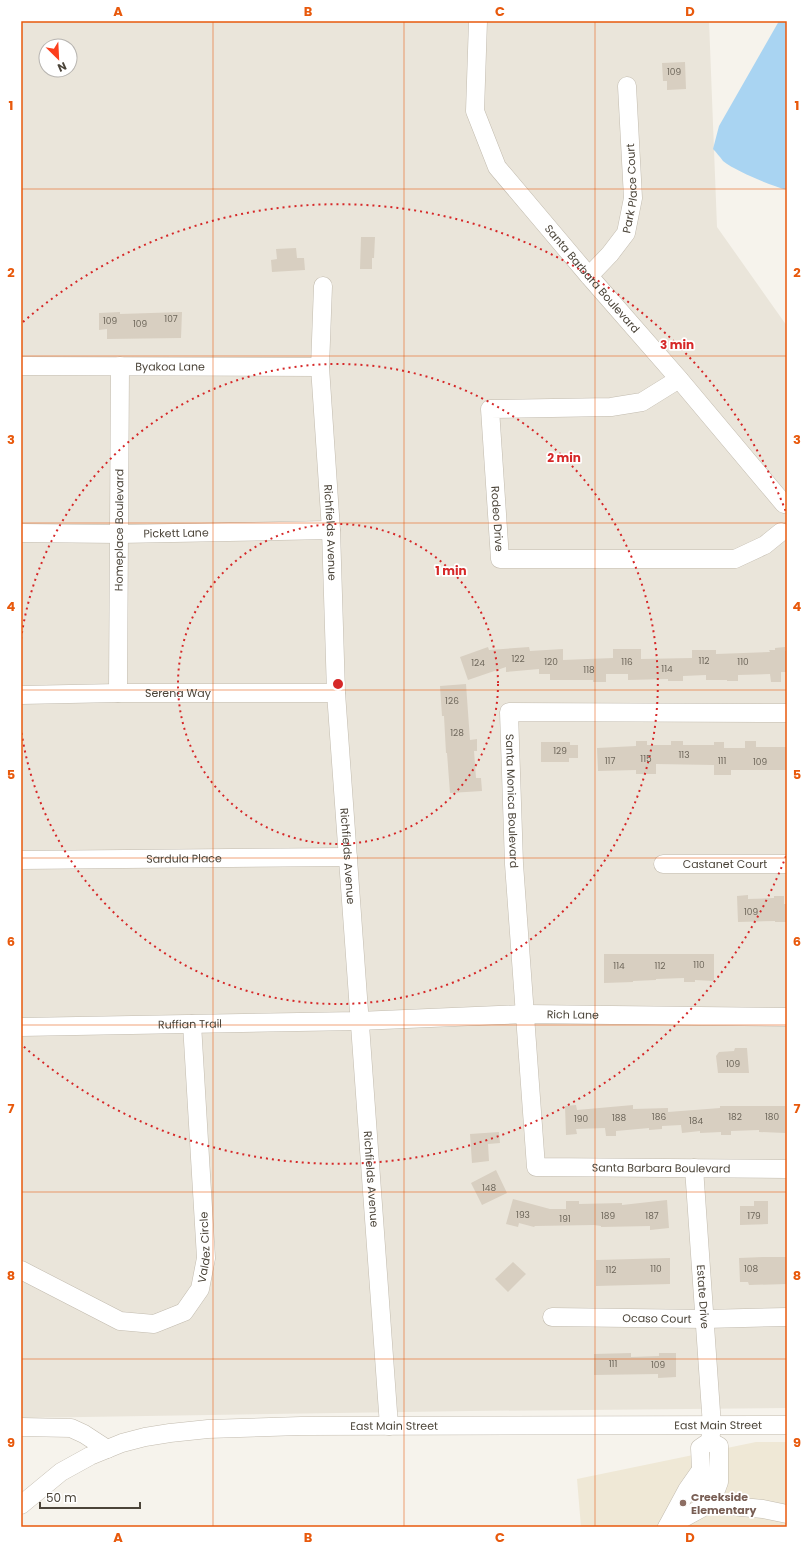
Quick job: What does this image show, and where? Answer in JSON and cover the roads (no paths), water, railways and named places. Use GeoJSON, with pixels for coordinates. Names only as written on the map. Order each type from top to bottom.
{"type":"FeatureCollection","features":[{"type":"Feature","properties":{"kind":"street","name":"Santa Barbara Boulevard"},"geometry":{"type":"LineString","coordinates":[[478,21],[475,111],[497,167],[785,503]]}},
{"type":"Feature","properties":{"kind":"street","name":"Park Place Court"},"geometry":{"type":"LineString","coordinates":[[589,276],[610,254],[626,233],[633,198],[627,86]]}},
{"type":"Feature","properties":{"kind":"street","name":"Richfields Avenue"},"geometry":{"type":"LineString","coordinates":[[323,286],[320,367],[331,530],[336,693],[358,1021],[389,1426]]}},
{"type":"Feature","properties":{"kind":"street","name":"Byakoa Lane"},"geometry":{"type":"LineString","coordinates":[[21,366],[320,367]]}},
{"type":"Feature","properties":{"kind":"street","name":"Homeplace Boulevard"},"geometry":{"type":"LineString","coordinates":[[118,693],[120,366]]}},
{"type":"Feature","properties":{"kind":"street","name":"Rodeo Drive"},"geometry":{"type":"LineString","coordinates":[[679,379],[642,402],[611,407],[490,409],[500,559],[735,559],[784,534]]}},
{"type":"Feature","properties":{"kind":"street"},"geometry":{"type":"LineString","coordinates":[[784,534],[778,527],[778,515],[785,503]]}},
{"type":"Feature","properties":{"kind":"street","name":"Pickett Lane"},"geometry":{"type":"LineString","coordinates":[[21,533],[119,534],[331,530]]}},
{"type":"Feature","properties":{"kind":"street","name":"Serena Way"},"geometry":{"type":"LineString","coordinates":[[21,695],[118,693],[336,693]]}},
{"type":"Feature","properties":{"kind":"street","name":"Santa Monica Boulevard"},"geometry":{"type":"LineString","coordinates":[[536,1167],[514,864],[509,712],[787,713]]}},
{"type":"Feature","properties":{"kind":"street","name":"Sardula Place"},"geometry":{"type":"LineString","coordinates":[[21,860],[348,857]]}},
{"type":"Feature","properties":{"kind":"street","name":"Castanet Court"},"geometry":{"type":"LineString","coordinates":[[663,864],[787,864]]}},
{"type":"Feature","properties":{"kind":"street","name":"Rich Lane"},"geometry":{"type":"LineString","coordinates":[[358,1021],[525,1014],[787,1017]]}},
{"type":"Feature","properties":{"kind":"street","name":"Ruffian Trail"},"geometry":{"type":"LineString","coordinates":[[21,1027],[358,1021]]}},
{"type":"Feature","properties":{"kind":"street","name":"Valdez Circle"},"geometry":{"type":"LineString","coordinates":[[21,1270],[120,1321],[154,1324],[184,1312],[200,1289],[206,1258],[192,1024]]}},
{"type":"Feature","properties":{"kind":"street","name":"Santa Barbara Boulevard"},"geometry":{"type":"LineString","coordinates":[[536,1167],[787,1169]]}},
{"type":"Feature","properties":{"kind":"street","name":"Estate Drive"},"geometry":{"type":"LineString","coordinates":[[694,1168],[705,1319],[711,1433]]}},
{"type":"Feature","properties":{"kind":"street","name":"Ocaso Court"},"geometry":{"type":"LineString","coordinates":[[552,1317],[705,1319],[787,1317]]}},
{"type":"Feature","properties":{"kind":"street","name":"East Main Street"},"geometry":{"type":"LineString","coordinates":[[21,1505],[61,1472],[85,1458],[107,1449],[145,1437],[200,1430],[302,1426],[549,1424],[711,1433],[787,1425]]}},
{"type":"Feature","properties":{"kind":"street"},"geometry":{"type":"LineString","coordinates":[[21,1427],[71,1428],[84,1434],[107,1449]]}},
{"type":"Feature","properties":{"kind":"street"},"geometry":{"type":"LineString","coordinates":[[667,1527],[709,1499],[716,1490],[719,1482],[719,1446],[711,1433],[700,1448],[702,1488],[709,1499],[787,1514]]}},
{"type":"Feature","properties":{"kind":"street"},"geometry":{"type":"LineString","coordinates":[[667,1527],[687,1490],[701,1470]]}},
{"type":"Feature","properties":{"kind":"water"},"geometry":{"type":"Polygon","coordinates":[[[779,21],[787,21],[787,190],[745,174],[723,161],[713,149],[719,126],[779,21]]]}},
{"type":"Feature","properties":{"kind":"place","name":"Creekside Elementary"},"geometry":{"type":"Point","coordinates":[683,1503]}}]}
